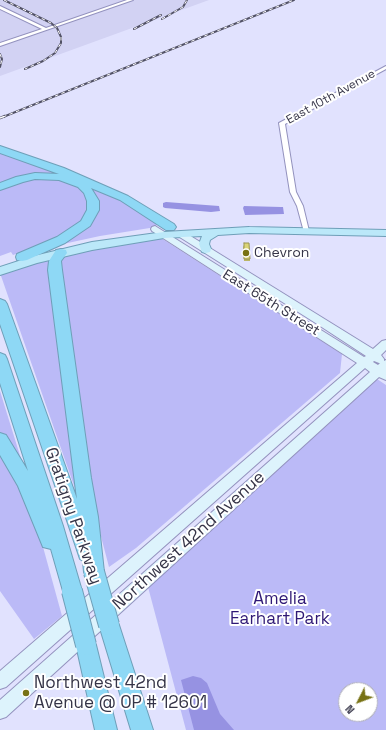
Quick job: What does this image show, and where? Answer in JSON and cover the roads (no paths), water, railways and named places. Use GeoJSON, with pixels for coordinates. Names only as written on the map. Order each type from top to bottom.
{"type":"FeatureCollection","features":[{"type":"Feature","properties":{"kind":"highway"},"geometry":{"type":"LineString","coordinates":[[0,150],[60,170],[124,198],[163,230]]}},
{"type":"Feature","properties":{"kind":"highway"},"geometry":{"type":"LineString","coordinates":[[0,187],[20,179],[35,176],[61,177],[82,185],[89,192],[93,201],[93,210],[86,223],[64,238],[22,257]]}},
{"type":"Feature","properties":{"kind":"highway"},"geometry":{"type":"LineString","coordinates":[[61,253],[55,261],[55,270],[82,478],[89,517],[94,572]]}},
{"type":"Feature","properties":{"kind":"highway","name":"Gratigny Parkway"},"geometry":{"type":"LineString","coordinates":[[0,304],[94,572],[142,730]]}},
{"type":"Feature","properties":{"kind":"highway","name":"Gratigny Parkway"},"geometry":{"type":"LineString","coordinates":[[0,359],[54,526],[86,645],[106,730]]}},
{"type":"Feature","properties":{"kind":"highway"},"geometry":{"type":"LineString","coordinates":[[0,440],[24,482],[72,591]]}},
{"type":"Feature","properties":{"kind":"main road"},"geometry":{"type":"LineString","coordinates":[[0,264],[90,240],[163,230],[231,225],[386,233]]}},
{"type":"Feature","properties":{"kind":"main road"},"geometry":{"type":"LineString","coordinates":[[0,271],[61,253],[163,230],[181,234],[218,231],[305,228],[386,227]]}},
{"type":"Feature","properties":{"kind":"main road","name":"East 65th Street"},"geometry":{"type":"LineString","coordinates":[[163,230],[369,359]]}},
{"type":"Feature","properties":{"kind":"main road"},"geometry":{"type":"LineString","coordinates":[[206,249],[204,244],[205,239],[209,235],[218,231]]}},
{"type":"Feature","properties":{"kind":"main road","name":"East 65th Street"},"geometry":{"type":"LineString","coordinates":[[181,234],[206,249],[384,369]]}},
{"type":"Feature","properties":{"kind":"main road","name":"Northwest 42nd Avenue"},"geometry":{"type":"LineString","coordinates":[[0,681],[386,344]]}},
{"type":"Feature","properties":{"kind":"main road","name":"Northwest 42nd Avenue"},"geometry":{"type":"LineString","coordinates":[[0,711],[384,369]]}},
{"type":"Feature","properties":{"kind":"street"},"geometry":{"type":"LineString","coordinates":[[0,45],[131,0]]}},
{"type":"Feature","properties":{"kind":"street"},"geometry":{"type":"LineString","coordinates":[[0,7],[45,29]]}},
{"type":"Feature","properties":{"kind":"street","name":"East 10th Avenue"},"geometry":{"type":"LineString","coordinates":[[305,228],[300,206],[292,192],[282,123],[386,67]]}},
{"type":"Feature","properties":{"kind":"railway"},"geometry":{"type":"LineString","coordinates":[[4,0],[51,23],[57,28],[61,37],[61,43],[55,53],[43,61],[25,69]]}},
{"type":"Feature","properties":{"kind":"railway"},"geometry":{"type":"LineString","coordinates":[[162,19],[183,7],[187,0]]}},
{"type":"Feature","properties":{"kind":"railway"},"geometry":{"type":"LineString","coordinates":[[3,117],[294,0]]}},
{"type":"Feature","properties":{"kind":"railway"},"geometry":{"type":"LineString","coordinates":[[134,29],[161,15]]}},
{"type":"Feature","properties":{"kind":"railway"},"geometry":{"type":"LineString","coordinates":[[0,54],[2,59],[0,67]]}},
{"type":"Feature","properties":{"kind":"railway"},"geometry":{"type":"LineString","coordinates":[[0,118],[5,116]]}},
{"type":"Feature","properties":{"kind":"place","name":"Chevron"},"geometry":{"type":"Point","coordinates":[246,253]}},
{"type":"Feature","properties":{"kind":"place","name":"Northwest 42nd Avenue @ OP # 12601"},"geometry":{"type":"Point","coordinates":[26,693]}},
{"type":"Feature","properties":{"kind":"park label","name":"Amelia Earhart Park"},"geometry":{"type":"Point","coordinates":[280,609]}}]}
